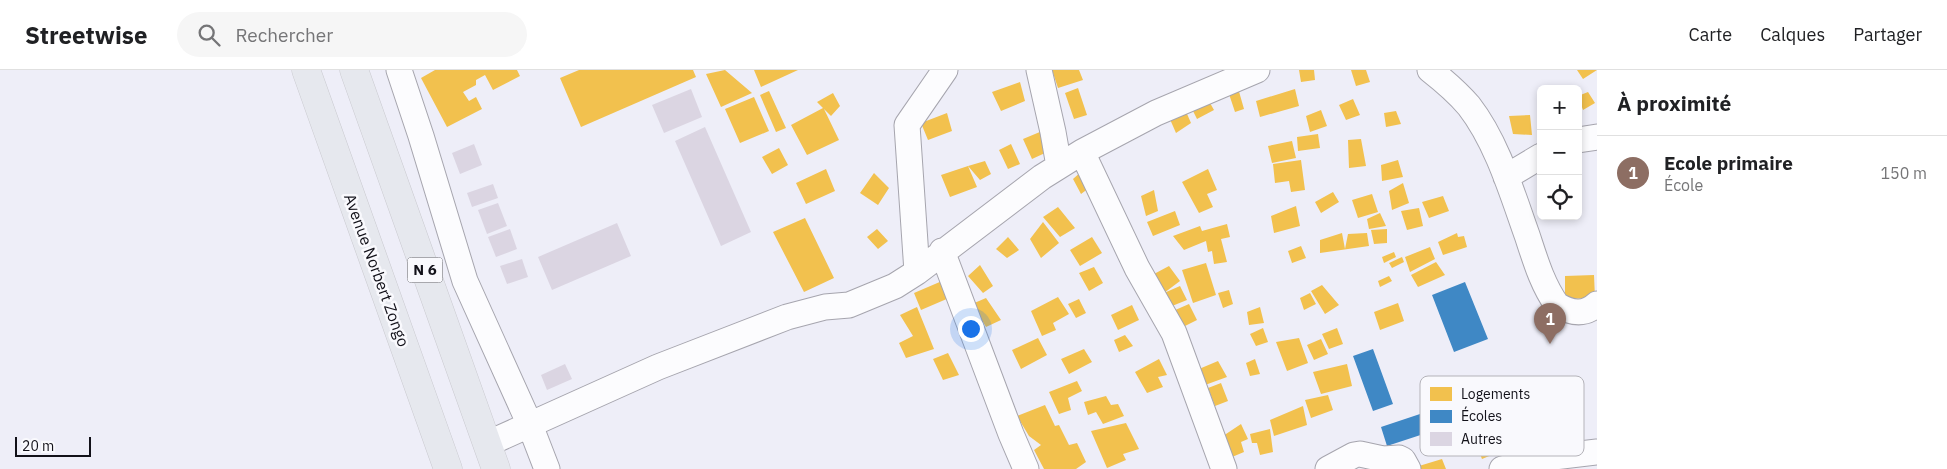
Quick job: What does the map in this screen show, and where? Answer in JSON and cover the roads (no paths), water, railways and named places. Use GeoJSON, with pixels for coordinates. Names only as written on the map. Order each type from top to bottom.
{"type":"FeatureCollection","features":[{"type":"Feature","properties":{"kind":"main road","name":"Avenue Norbert Zongo"},"geometry":{"type":"LineString","coordinates":[[306,70],[448,469]]}},
{"type":"Feature","properties":{"kind":"main road","name":"N 6"},"geometry":{"type":"LineString","coordinates":[[354,70],[492,457]]}},
{"type":"Feature","properties":{"kind":"street"},"geometry":{"type":"LineString","coordinates":[[399,70],[465,281],[530,425],[547,469]]}},
{"type":"Feature","properties":{"kind":"street"},"geometry":{"type":"LineString","coordinates":[[917,272],[907,125],[945,70]]}},
{"type":"Feature","properties":{"kind":"street"},"geometry":{"type":"LineString","coordinates":[[1039,70],[1053,132],[1058,166]]}},
{"type":"Feature","properties":{"kind":"street"},"geometry":{"type":"LineString","coordinates":[[492,457],[530,425],[658,367],[787,317],[825,307],[849,305],[895,286],[917,272],[1011,199],[1058,166],[1156,113],[1257,70]]}},
{"type":"Feature","properties":{"kind":"street"},"geometry":{"type":"LineString","coordinates":[[1430,70],[1452,87],[1470,107],[1486,135],[1506,177],[1538,269],[1557,305],[1573,312],[1582,313],[1597,304]]}},
{"type":"Feature","properties":{"kind":"street"},"geometry":{"type":"LineString","coordinates":[[1582,139],[1597,137]]}},
{"type":"Feature","properties":{"kind":"street"},"geometry":{"type":"LineString","coordinates":[[1082,152],[1137,268],[1174,333],[1224,469]]}},
{"type":"Feature","properties":{"kind":"street"},"geometry":{"type":"LineString","coordinates":[[1506,177],[1537,158]]}},
{"type":"Feature","properties":{"kind":"street"},"geometry":{"type":"LineString","coordinates":[[942,251],[1026,469]]}},
{"type":"Feature","properties":{"kind":"street"},"geometry":{"type":"LineString","coordinates":[[1584,454],[1597,452]]}},
{"type":"Feature","properties":{"kind":"street"},"geometry":{"type":"LineString","coordinates":[[1328,469],[1360,454],[1383,459],[1399,458],[1403,460],[1408,469]]}},
{"type":"Feature","properties":{"kind":"street"},"geometry":{"type":"LineString","coordinates":[[1502,469],[1530,461],[1567,456]]}},
{"type":"Feature","properties":{"kind":"place","name":"Ecole primaire"},"geometry":{"type":"Point","coordinates":[1550,344]}}]}
